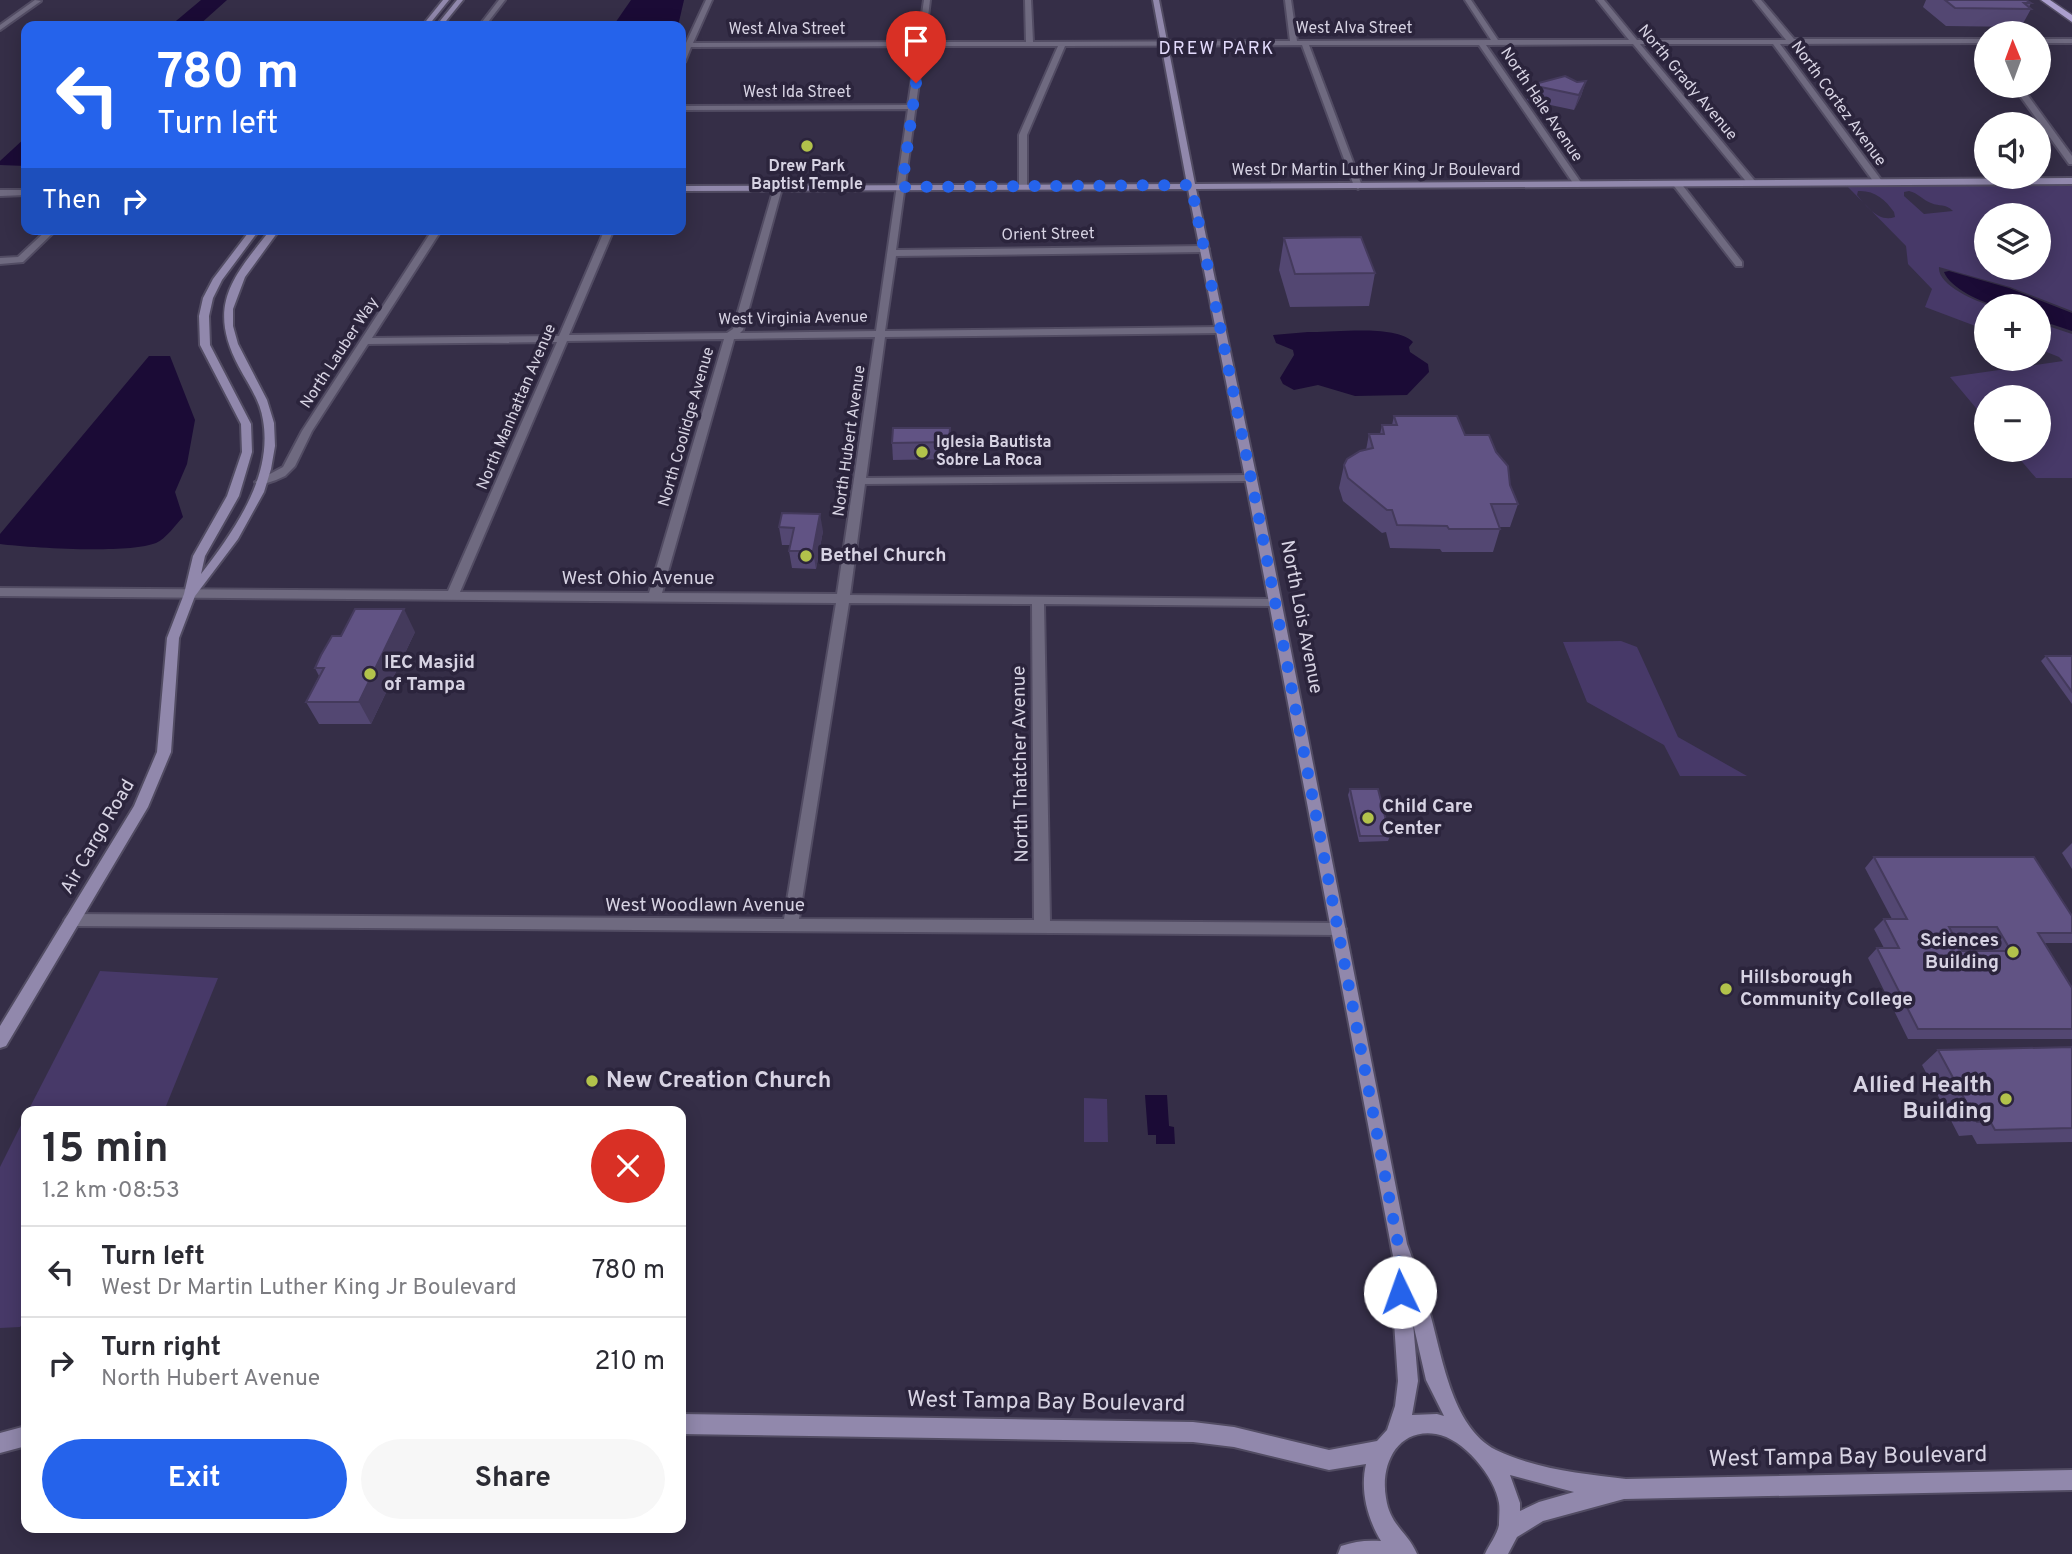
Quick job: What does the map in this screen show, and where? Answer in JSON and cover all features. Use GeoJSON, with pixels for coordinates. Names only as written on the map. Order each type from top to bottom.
{"type":"FeatureCollection","features":[{"type":"Feature","properties":{"kind":"main road"},"geometry":{"type":"LineString","coordinates":[[2045,0],[2072,19]]}},
{"type":"Feature","properties":{"kind":"main road"},"geometry":{"type":"LineString","coordinates":[[2063,0],[2072,6]]}},
{"type":"Feature","properties":{"kind":"street"},"geometry":{"type":"LineString","coordinates":[[429,21],[446,0]]}},
{"type":"Feature","properties":{"kind":"street"},"geometry":{"type":"LineString","coordinates":[[443,21],[460,0]]}},
{"type":"Feature","properties":{"kind":"street"},"geometry":{"type":"LineString","coordinates":[[486,21],[502,0]]}},
{"type":"Feature","properties":{"kind":"street"},"geometry":{"type":"LineString","coordinates":[[686,41],[709,0]]}},
{"type":"Feature","properties":{"kind":"street","name":"North Hubert Avenue"},"geometry":{"type":"LineString","coordinates":[[790,926],[843,599],[928,0]]}},
{"type":"Feature","properties":{"kind":"street"},"geometry":{"type":"LineString","coordinates":[[1028,0],[1030,43]]}},
{"type":"Feature","properties":{"kind":"street","name":"North Lois Avenue"},"geometry":{"type":"LineString","coordinates":[[1156,0],[1398,1244],[1420,1311],[1436,1380],[1463,1434]]}},
{"type":"Feature","properties":{"kind":"street"},"geometry":{"type":"LineString","coordinates":[[1288,0],[1294,43]]}},
{"type":"Feature","properties":{"kind":"street","name":"North Hale Avenue"},"geometry":{"type":"LineString","coordinates":[[1468,0],[1496,43]]}},
{"type":"Feature","properties":{"kind":"street","name":"North Grady Avenue"},"geometry":{"type":"LineString","coordinates":[[1600,0],[1752,183]]}},
{"type":"Feature","properties":{"kind":"street"},"geometry":{"type":"LineString","coordinates":[[1757,0],[1792,42]]}},
{"type":"Feature","properties":{"kind":"street"},"geometry":{"type":"LineString","coordinates":[[0,28],[38,1]]}},
{"type":"Feature","properties":{"kind":"street"},"geometry":{"type":"LineString","coordinates":[[2051,41],[2072,41]]}},
{"type":"Feature","properties":{"kind":"street","name":"North Cortez Avenue"},"geometry":{"type":"LineString","coordinates":[[1775,42],[1879,183]]}},
{"type":"Feature","properties":{"kind":"street","name":"West Alva Street"},"geometry":{"type":"LineString","coordinates":[[686,45],[1974,42]]}},
{"type":"Feature","properties":{"kind":"street"},"geometry":{"type":"LineString","coordinates":[[1023,186],[1023,135],[1063,43]]}},
{"type":"Feature","properties":{"kind":"street"},"geometry":{"type":"LineString","coordinates":[[1305,43],[1358,186]]}},
{"type":"Feature","properties":{"kind":"street","name":"North Hale Avenue"},"geometry":{"type":"LineString","coordinates":[[1481,43],[1578,184]]}},
{"type":"Feature","properties":{"kind":"street"},"geometry":{"type":"LineString","coordinates":[[2026,98],[2072,162]]}},
{"type":"Feature","properties":{"kind":"street","name":"West Ida Street"},"geometry":{"type":"LineString","coordinates":[[686,108],[913,107]]}},
{"type":"Feature","properties":{"kind":"street","name":"West Dr Martin Luther King Jr Boulevard"},"geometry":{"type":"LineString","coordinates":[[686,189],[2072,181]]}},
{"type":"Feature","properties":{"kind":"street"},"geometry":{"type":"LineString","coordinates":[[1677,184],[1739,264]]}},
{"type":"Feature","properties":{"kind":"street","name":"North Coolidge Avenue"},"geometry":{"type":"LineString","coordinates":[[654,598],[730,336],[738,330],[778,188]]}},
{"type":"Feature","properties":{"kind":"street"},"geometry":{"type":"LineString","coordinates":[[0,193],[21,193]]}},
{"type":"Feature","properties":{"kind":"street"},"geometry":{"type":"LineString","coordinates":[[0,261],[20,260],[47,235]]}},
{"type":"Feature","properties":{"kind":"street","name":"Air Cargo Road"},"geometry":{"type":"LineString","coordinates":[[0,1041],[141,807],[164,752],[173,638],[190,594],[199,556],[233,496],[247,452],[246,424],[209,355],[204,336],[204,317],[208,298],[218,278],[251,235]]}},
{"type":"Feature","properties":{"kind":"street","name":"Air Cargo Road"},"geometry":{"type":"LineString","coordinates":[[190,594],[221,558],[250,510],[261,482],[269,443],[269,424],[261,397],[230,342],[226,323],[235,284],[272,235]]}},
{"type":"Feature","properties":{"kind":"street","name":"North Lauber Way"},"geometry":{"type":"LineString","coordinates":[[261,482],[277,478],[294,462],[307,431],[434,235]]}},
{"type":"Feature","properties":{"kind":"street","name":"North Manhattan Avenue"},"geometry":{"type":"LineString","coordinates":[[452,597],[607,235]]}},
{"type":"Feature","properties":{"kind":"street","name":"Orient Street"},"geometry":{"type":"LineString","coordinates":[[893,253],[1204,249]]}},
{"type":"Feature","properties":{"kind":"street","name":"West Virginia Avenue"},"geometry":{"type":"LineString","coordinates":[[366,341],[1220,330]]}},
{"type":"Feature","properties":{"kind":"street"},"geometry":{"type":"LineString","coordinates":[[860,481],[1251,478]]}},
{"type":"Feature","properties":{"kind":"street","name":"West Ohio Avenue"},"geometry":{"type":"LineString","coordinates":[[0,592],[1275,602]]}},
{"type":"Feature","properties":{"kind":"street","name":"North Thatcher Avenue"},"geometry":{"type":"LineString","coordinates":[[1038,600],[1042,928]]}},
{"type":"Feature","properties":{"kind":"street","name":"West Woodlawn Avenue"},"geometry":{"type":"LineString","coordinates":[[72,920],[1338,929]]}},
{"type":"Feature","properties":{"kind":"street","name":"North Lois Avenue"},"geometry":{"type":"LineString","coordinates":[[1398,1244],[1401,1315],[1408,1381],[1405,1406],[1374,1469],[1376,1507],[1387,1531],[1405,1553]]}},
{"type":"Feature","properties":{"kind":"street","name":"West Tampa Bay Boulevard"},"geometry":{"type":"LineString","coordinates":[[686,1424],[1193,1432],[1234,1437],[1329,1460],[1343,1460],[1389,1442],[1410,1426],[1428,1424],[1463,1434]]}},
{"type":"Feature","properties":{"kind":"street"},"geometry":{"type":"LineString","coordinates":[[1463,1434],[1489,1457],[1501,1476],[1507,1493],[1510,1512],[1508,1530],[1496,1554]]}},
{"type":"Feature","properties":{"kind":"street"},"geometry":{"type":"LineString","coordinates":[[0,1443],[21,1437]]}},
{"type":"Feature","properties":{"kind":"street","name":"West Tampa Bay Boulevard"},"geometry":{"type":"LineString","coordinates":[[1489,1457],[1564,1482],[1626,1489],[2072,1480]]}},
{"type":"Feature","properties":{"kind":"street","name":"West Tampa Bay Boulevard"},"geometry":{"type":"LineString","coordinates":[[1508,1530],[1539,1513],[1626,1489]]}},
{"type":"Feature","properties":{"kind":"street"},"geometry":{"type":"LineString","coordinates":[[1349,1554],[1365,1551],[1405,1553]]}},
{"type":"Feature","properties":{"kind":"shaded area"},"geometry":{"type":"Polygon","coordinates":[[[201,0],[227,0],[204,21],[176,21],[201,0]]]}},
{"type":"Feature","properties":{"kind":"shaded area"},"geometry":{"type":"Polygon","coordinates":[[[631,0],[684,0],[679,21],[616,21],[631,0]]]}},
{"type":"Feature","properties":{"kind":"shaded area"},"geometry":{"type":"Polygon","coordinates":[[[21,142],[21,166],[0,165],[0,161],[21,142]]]}},
{"type":"Feature","properties":{"kind":"shaded area"},"geometry":{"type":"Polygon","coordinates":[[[1974,184],[1974,189],[2051,189],[2051,184],[2072,184],[2072,311],[2051,303],[2051,294],[2028,294],[1985,280],[2051,280],[2051,203],[1974,203],[1974,277],[1939,267],[1940,274],[1950,286],[1974,299],[1974,325],[1925,307],[1932,289],[1908,264],[1906,246],[1870,210],[1884,218],[1895,217],[1894,212],[1879,196],[1858,191],[1857,195],[1864,203],[1846,185],[1974,184]],[[1904,192],[1904,196],[1924,214],[1953,211],[1928,202],[1915,193],[1904,192]]]}},
{"type":"Feature","properties":{"kind":"shaded area"},"geometry":{"type":"Polygon","coordinates":[[[1949,271],[2024,294],[1974,294],[1974,298],[1953,284],[1944,272],[1949,271]]]}},
{"type":"Feature","properties":{"kind":"shaded area"},"geometry":{"type":"Polygon","coordinates":[[[2051,305],[2072,313],[2072,331],[2051,324],[2051,305]]]}},
{"type":"Feature","properties":{"kind":"shaded area"},"geometry":{"type":"Polygon","coordinates":[[[2051,327],[2072,334],[2072,478],[2036,478],[2022,462],[2051,462],[2051,385],[1974,385],[1974,406],[1950,377],[1992,371],[2051,371],[2051,363],[2063,361],[2051,354],[2051,327]]]}},
{"type":"Feature","properties":{"kind":"shaded area"},"geometry":{"type":"Polygon","coordinates":[[[1378,331],[1404,336],[1413,342],[1409,347],[1410,352],[1428,364],[1429,372],[1407,395],[1355,396],[1318,385],[1294,390],[1283,384],[1280,378],[1294,355],[1293,350],[1276,343],[1273,335],[1378,331]]]}},
{"type":"Feature","properties":{"kind":"shaded area"},"geometry":{"type":"Polygon","coordinates":[[[149,356],[170,356],[195,420],[187,464],[175,492],[183,517],[160,541],[143,546],[79,549],[0,544],[0,534],[149,356]]]}},
{"type":"Feature","properties":{"kind":"shaded area"},"geometry":{"type":"Polygon","coordinates":[[[1621,641],[1637,647],[1678,737],[1747,776],[1680,776],[1664,745],[1587,702],[1563,642],[1621,641]]]}},
{"type":"Feature","properties":{"kind":"shaded area"},"geometry":{"type":"Polygon","coordinates":[[[100,971],[218,978],[166,1106],[31,1106],[100,971]]]}},
{"type":"Feature","properties":{"kind":"shaded area"},"geometry":{"type":"Polygon","coordinates":[[[1145,1095],[1167,1095],[1169,1126],[1174,1127],[1175,1144],[1156,1144],[1156,1135],[1148,1135],[1145,1095]]]}},
{"type":"Feature","properties":{"kind":"shaded area"},"geometry":{"type":"Polygon","coordinates":[[[1084,1098],[1107,1099],[1108,1142],[1084,1142],[1084,1098]]]}},
{"type":"Feature","properties":{"kind":"shaded area"},"geometry":{"type":"Polygon","coordinates":[[[21,1125],[20,1327],[0,1328],[0,1167],[21,1125]]]}},
{"type":"Feature","properties":{"kind":"building"},"geometry":{"type":"Polygon","coordinates":[[[1945,0],[2026,0],[2031,3],[2024,3],[2031,9],[1955,8],[1945,0]]]}},
{"type":"Feature","properties":{"kind":"building"},"geometry":{"type":"Polygon","coordinates":[[[1565,76],[1577,82],[1586,81],[1579,95],[1531,85],[1565,76]]]}},
{"type":"Feature","properties":{"kind":"building"},"geometry":{"type":"Polygon","coordinates":[[[1361,237],[1375,273],[1295,274],[1284,238],[1361,237]]]}},
{"type":"Feature","properties":{"kind":"building"},"geometry":{"type":"Polygon","coordinates":[[[1394,416],[1457,416],[1465,435],[1489,435],[1496,452],[1508,466],[1510,485],[1518,504],[1491,504],[1500,529],[1397,525],[1392,510],[1387,510],[1348,478],[1344,465],[1347,459],[1360,451],[1373,448],[1369,434],[1384,434],[1382,425],[1397,425],[1394,416]]]}},
{"type":"Feature","properties":{"kind":"building"},"geometry":{"type":"Polygon","coordinates":[[[893,428],[950,428],[949,442],[892,443],[893,428]]]}},
{"type":"Feature","properties":{"kind":"building"},"geometry":{"type":"Polygon","coordinates":[[[782,513],[820,514],[813,551],[789,551],[794,528],[779,527],[782,513]]]}},
{"type":"Feature","properties":{"kind":"building"},"geometry":{"type":"Polygon","coordinates":[[[355,609],[404,609],[359,702],[306,702],[324,668],[315,668],[321,655],[332,636],[341,636],[355,609]]]}},
{"type":"Feature","properties":{"kind":"building"},"geometry":{"type":"Polygon","coordinates":[[[2046,656],[2072,656],[2072,692],[2046,656]]]}},
{"type":"Feature","properties":{"kind":"building","name":"Child Care Center"},"geometry":{"type":"Polygon","coordinates":[[[1350,789],[1378,789],[1390,836],[1360,836],[1350,789]]]}},
{"type":"Feature","properties":{"kind":"building","name":"Sciences Building"},"geometry":{"type":"Polygon","coordinates":[[[1874,857],[2034,857],[2072,916],[2072,933],[2038,933],[2072,988],[2072,1029],[1918,1029],[1877,948],[1899,948],[1884,919],[1907,919],[1874,857]],[[1949,927],[1962,951],[2011,951],[1997,927],[1949,927]]]}},
{"type":"Feature","properties":{"kind":"building","name":"Allied Health Building"},"geometry":{"type":"Polygon","coordinates":[[[2072,1047],[2072,1128],[1995,1130],[1990,1121],[1977,1122],[1938,1050],[2072,1047]]]}},
{"type":"Feature","properties":{"kind":"place","name":"Drew Park Baptist Temple"},"geometry":{"type":"Point","coordinates":[807,146]}},
{"type":"Feature","properties":{"kind":"place","name":"Iglesia Bautista Sobre La Roca"},"geometry":{"type":"Point","coordinates":[922,452]}},
{"type":"Feature","properties":{"kind":"place","name":"Bethel Church"},"geometry":{"type":"Point","coordinates":[806,556]}},
{"type":"Feature","properties":{"kind":"place","name":"IEC Masjid of Tampa"},"geometry":{"type":"Point","coordinates":[370,674]}},
{"type":"Feature","properties":{"kind":"place","name":"Child Care Center"},"geometry":{"type":"Point","coordinates":[1368,818]}},
{"type":"Feature","properties":{"kind":"place","name":"Sciences Building"},"geometry":{"type":"Point","coordinates":[2013,952]}},
{"type":"Feature","properties":{"kind":"place","name":"Hillsborough Community College"},"geometry":{"type":"Point","coordinates":[1726,989]}},
{"type":"Feature","properties":{"kind":"place","name":"New Creation Church"},"geometry":{"type":"Point","coordinates":[592,1081]}},
{"type":"Feature","properties":{"kind":"place","name":"Allied Health Building"},"geometry":{"type":"Point","coordinates":[2006,1099]}},
{"type":"Feature","properties":{"kind":"district","name":"DREW PARK"},"geometry":{"type":"Point","coordinates":[1217,49]}},
{"type":"Feature","properties":{"kind":"route"},"geometry":{"type":"LineString","coordinates":[[916,83],[902,187],[1191,185],[1257,508],[1398,1244],[1400,1292]]}}]}
